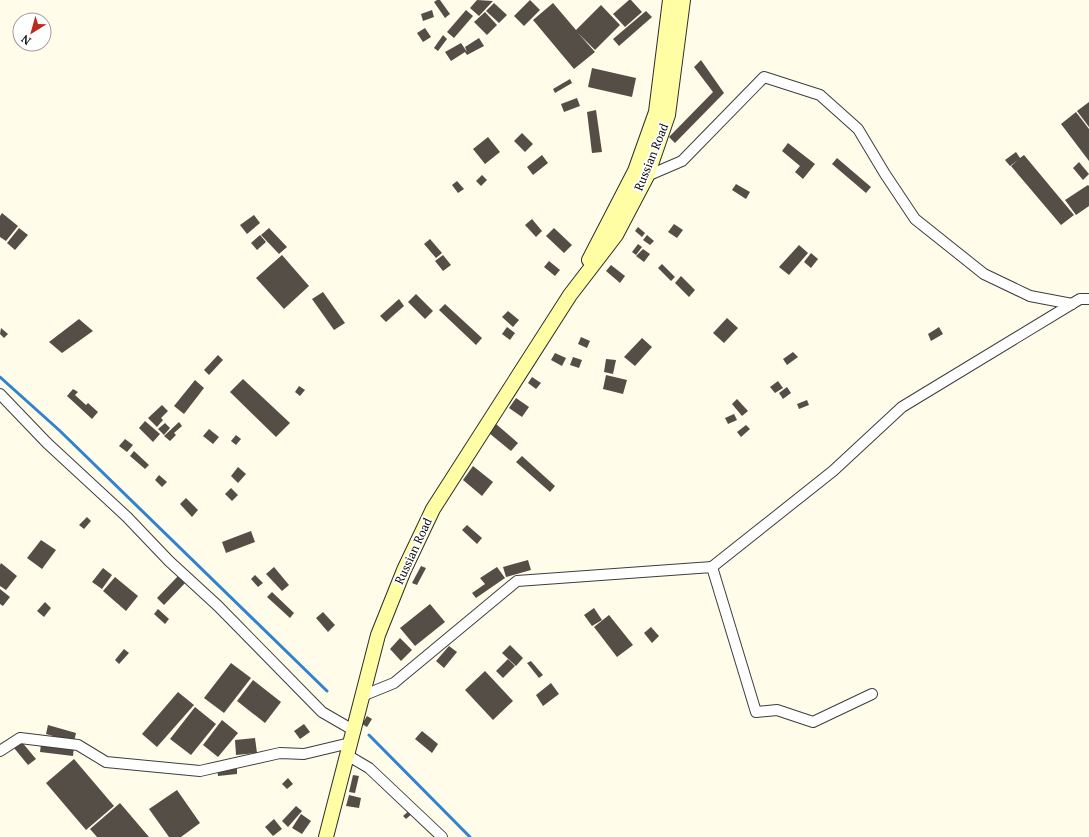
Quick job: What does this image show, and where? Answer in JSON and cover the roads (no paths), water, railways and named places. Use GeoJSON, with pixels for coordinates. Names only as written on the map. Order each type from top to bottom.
{"type":"FeatureCollection","features":[{"type":"Feature","properties":{"kind":"main road","name":"Russian Road"},"geometry":{"type":"LineString","coordinates":[[570,295],[635,171],[656,112],[670,0]]}},
{"type":"Feature","properties":{"kind":"main road","name":"Russian Road"},"geometry":{"type":"LineString","coordinates":[[326,837],[378,635],[404,570],[433,509],[570,295],[616,235],[647,176],[668,115],[683,0]]}},
{"type":"Feature","properties":{"kind":"street"},"geometry":{"type":"LineString","coordinates":[[647,176],[682,161],[764,78],[820,96],[858,129],[885,174],[915,219],[984,274],[1030,296],[1072,304]]}},
{"type":"Feature","properties":{"kind":"street"},"geometry":{"type":"LineString","coordinates":[[362,696],[394,683],[517,581],[712,567],[833,471],[902,407],[1080,299],[1089,300]]}},
{"type":"Feature","properties":{"kind":"street"},"geometry":{"type":"LineString","coordinates":[[0,394],[47,443],[127,517],[169,561],[218,606],[322,712],[350,743],[368,768],[442,837]]}},
{"type":"Feature","properties":{"kind":"street"},"geometry":{"type":"LineString","coordinates":[[712,567],[756,712],[777,710],[813,722],[872,694]]}},
{"type":"Feature","properties":{"kind":"street"},"geometry":{"type":"LineString","coordinates":[[0,751],[20,738],[78,745],[106,762],[200,771],[280,753],[304,754],[350,743]]}},
{"type":"Feature","properties":{"kind":"waterway"},"geometry":{"type":"LineString","coordinates":[[0,377],[59,430],[327,691]]}},
{"type":"Feature","properties":{"kind":"waterway"},"geometry":{"type":"LineString","coordinates":[[369,735],[470,837]]}}]}
